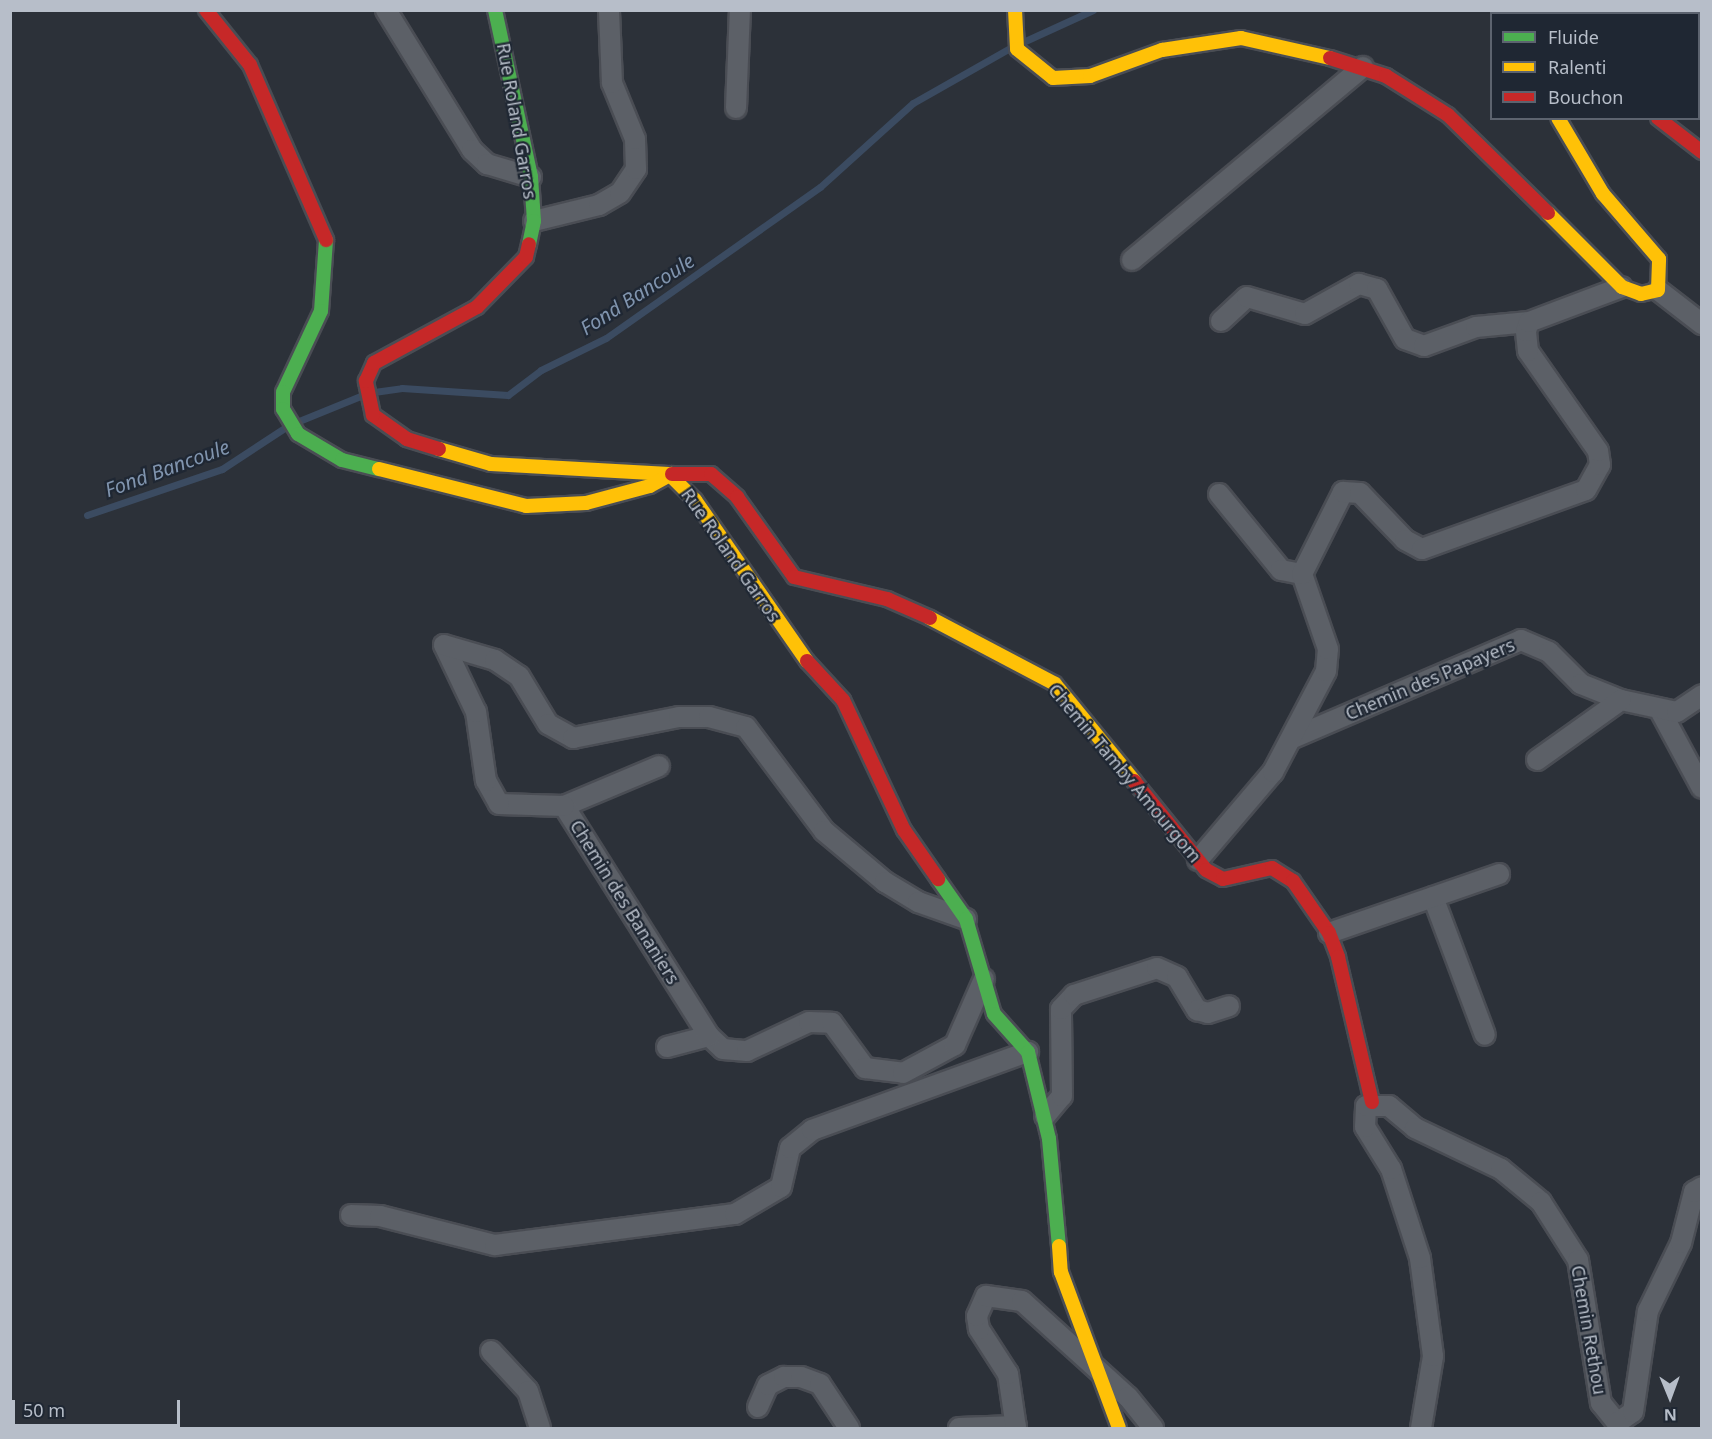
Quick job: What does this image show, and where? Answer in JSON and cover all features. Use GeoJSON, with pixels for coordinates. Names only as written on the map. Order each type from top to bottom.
{"type":"FeatureCollection","features":[{"type":"Feature","properties":{"kind":"main road"},"geometry":{"type":"LineString","coordinates":[[206,10],[250,65],[326,235],[328,268],[321,311],[283,393],[283,409],[298,434],[342,460],[526,506],[622,495],[669,474]]}},
{"type":"Feature","properties":{"kind":"main road","name":"Rue Roland Garros"},"geometry":{"type":"LineString","coordinates":[[495,10],[531,177],[534,221],[526,257],[504,283],[477,307],[374,363],[366,381],[374,415],[407,439],[491,464],[669,474],[695,500],[796,649],[843,700],[904,830],[966,919],[994,1014],[1028,1052],[1045,1116],[1061,1272],[1119,1428]]}},
{"type":"Feature","properties":{"kind":"main road"},"geometry":{"type":"LineString","coordinates":[[1015,10],[1017,49],[1038,71],[1053,78],[1090,76],[1162,50],[1241,38],[1280,43],[1363,67],[1406,86],[1448,115],[1622,287],[1641,294],[1658,290],[1659,259],[1603,194],[1559,120]]}},
{"type":"Feature","properties":{"kind":"main road"},"geometry":{"type":"LineString","coordinates":[[1661,120],[1701,152]]}},
{"type":"Feature","properties":{"kind":"main road","name":"Chemin Tamby Amourgom"},"geometry":{"type":"LineString","coordinates":[[669,474],[695,472],[723,483],[794,577],[887,599],[981,642],[1055,684],[1198,860],[1223,879],[1261,868],[1285,873],[1329,933],[1372,1102]]}},
{"type":"Feature","properties":{"kind":"street"},"geometry":{"type":"LineString","coordinates":[[386,10],[472,150],[487,164],[531,177]]}},
{"type":"Feature","properties":{"kind":"street"},"geometry":{"type":"LineString","coordinates":[[534,221],[599,205],[620,194],[636,169],[635,139],[612,83],[609,10]]}},
{"type":"Feature","properties":{"kind":"street"},"geometry":{"type":"LineString","coordinates":[[736,108],[740,10]]}},
{"type":"Feature","properties":{"kind":"street"},"geometry":{"type":"LineString","coordinates":[[1132,260],[1363,67]]}},
{"type":"Feature","properties":{"kind":"street"},"geometry":{"type":"LineString","coordinates":[[1221,321],[1247,297],[1305,315],[1359,284],[1377,289],[1406,339],[1424,346],[1476,327],[1528,322],[1622,287]]}},
{"type":"Feature","properties":{"kind":"street"},"geometry":{"type":"LineString","coordinates":[[1658,290],[1701,324]]}},
{"type":"Feature","properties":{"kind":"street"},"geometry":{"type":"LineString","coordinates":[[1198,860],[1295,737],[1326,671],[1328,648],[1302,574],[1310,550],[1348,490],[1360,492],[1405,540],[1422,549],[1586,490],[1600,465],[1598,451],[1528,351],[1528,322]]}},
{"type":"Feature","properties":{"kind":"street"},"geometry":{"type":"LineString","coordinates":[[1219,494],[1281,570],[1302,574]]}},
{"type":"Feature","properties":{"kind":"street","name":"Chemin des Papayers"},"geometry":{"type":"LineString","coordinates":[[1295,737],[1521,640],[1549,652],[1581,684],[1621,700],[1661,712],[1689,708],[1701,694]]}},
{"type":"Feature","properties":{"kind":"street","name":"Chemin des Bananiers"},"geometry":{"type":"LineString","coordinates":[[708,1036],[564,806],[499,804],[486,781],[476,712],[444,645],[495,660],[519,676],[548,724],[573,738],[679,717],[730,721],[746,728],[824,831],[885,882],[918,902],[966,919]]}},
{"type":"Feature","properties":{"kind":"street"},"geometry":{"type":"LineString","coordinates":[[1536,760],[1621,700]]}},
{"type":"Feature","properties":{"kind":"street"},"geometry":{"type":"LineString","coordinates":[[1661,712],[1701,788]]}},
{"type":"Feature","properties":{"kind":"street"},"geometry":{"type":"LineString","coordinates":[[564,806],[659,766]]}},
{"type":"Feature","properties":{"kind":"street"},"geometry":{"type":"LineString","coordinates":[[1329,933],[1499,874]]}},
{"type":"Feature","properties":{"kind":"street"},"geometry":{"type":"LineString","coordinates":[[1433,897],[1485,1035]]}},
{"type":"Feature","properties":{"kind":"street"},"geometry":{"type":"LineString","coordinates":[[1045,1116],[1062,1096],[1061,1009],[1074,995],[1157,968],[1177,977],[1197,1010],[1208,1013],[1229,1006]]}},
{"type":"Feature","properties":{"kind":"street"},"geometry":{"type":"LineString","coordinates":[[667,1047],[708,1036],[723,1049],[747,1051],[808,1022],[832,1023],[839,1026],[855,1060],[878,1074],[893,1075],[956,1045],[984,979]]}},
{"type":"Feature","properties":{"kind":"street"},"geometry":{"type":"LineString","coordinates":[[351,1215],[380,1216],[495,1245],[735,1214],[781,1187],[790,1148],[812,1130],[1028,1052]]}},
{"type":"Feature","properties":{"kind":"street"},"geometry":{"type":"LineString","coordinates":[[1372,1102],[1363,1115],[1365,1127],[1391,1169],[1408,1211],[1431,1330],[1432,1372],[1421,1428]]}},
{"type":"Feature","properties":{"kind":"street","name":"Chemin Rethou"},"geometry":{"type":"LineString","coordinates":[[1372,1102],[1381,1102],[1415,1128],[1501,1169],[1541,1202],[1578,1260],[1601,1403],[1617,1422],[1634,1412],[1648,1311],[1681,1243],[1694,1192],[1701,1187]]}},
{"type":"Feature","properties":{"kind":"street"},"geometry":{"type":"LineString","coordinates":[[959,1428],[1016,1427],[1008,1374],[979,1329],[977,1316],[986,1296],[1022,1301],[1100,1377],[1128,1397],[1153,1428]]}},
{"type":"Feature","properties":{"kind":"street"},"geometry":{"type":"LineString","coordinates":[[491,1351],[528,1391],[540,1428]]}},
{"type":"Feature","properties":{"kind":"street"},"geometry":{"type":"LineString","coordinates":[[758,1407],[768,1385],[784,1377],[801,1377],[820,1384],[849,1428]]}},
{"type":"Feature","properties":{"kind":"waterway","name":"Fond Bancoule"},"geometry":{"type":"LineString","coordinates":[[1023,42],[1093,10]]}},
{"type":"Feature","properties":{"kind":"waterway","name":"Fond Bancoule"},"geometry":{"type":"LineString","coordinates":[[374,392],[402,388],[508,395],[541,370],[606,338],[820,187],[913,103],[1010,48]]}},
{"type":"Feature","properties":{"kind":"waterway","name":"Fond Bancoule"},"geometry":{"type":"LineString","coordinates":[[299,421],[363,395]]}},
{"type":"Feature","properties":{"kind":"waterway","name":"Fond Bancoule"},"geometry":{"type":"LineString","coordinates":[[87,515],[222,469],[286,427]]}},
{"type":"Feature","properties":{"kind":"traffic: fast"},"geometry":{"type":"LineString","coordinates":[[495,10],[531,177],[534,221],[529,244]]}},
{"type":"Feature","properties":{"kind":"traffic: fast"},"geometry":{"type":"LineString","coordinates":[[326,240],[321,311],[283,392],[283,409],[298,434],[342,460],[379,469]]}},
{"type":"Feature","properties":{"kind":"traffic: fast"},"geometry":{"type":"LineString","coordinates":[[938,879],[966,919],[994,1014],[1028,1052],[1049,1139],[1059,1246]]}},
{"type":"Feature","properties":{"kind":"traffic: slow"},"geometry":{"type":"LineString","coordinates":[[1015,10],[1017,49],[1053,78],[1090,76],[1162,50],[1241,38],[1330,58]]}},
{"type":"Feature","properties":{"kind":"traffic: slow"},"geometry":{"type":"LineString","coordinates":[[1548,213],[1622,287],[1641,294],[1658,290],[1659,259],[1603,194],[1559,120]]}},
{"type":"Feature","properties":{"kind":"traffic: slow"},"geometry":{"type":"LineString","coordinates":[[439,449],[491,464],[669,474],[695,500],[807,661]]}},
{"type":"Feature","properties":{"kind":"traffic: slow"},"geometry":{"type":"LineString","coordinates":[[379,469],[526,506],[586,503],[650,486],[672,474]]}},
{"type":"Feature","properties":{"kind":"traffic: slow"},"geometry":{"type":"LineString","coordinates":[[930,618],[1055,684],[1134,781]]}},
{"type":"Feature","properties":{"kind":"traffic: slow"},"geometry":{"type":"LineString","coordinates":[[1059,1246],[1061,1272],[1119,1428]]}},
{"type":"Feature","properties":{"kind":"traffic: jam"},"geometry":{"type":"LineString","coordinates":[[206,10],[250,65],[326,240]]}},
{"type":"Feature","properties":{"kind":"traffic: jam"},"geometry":{"type":"LineString","coordinates":[[1330,58],[1386,76],[1448,115],[1548,213]]}},
{"type":"Feature","properties":{"kind":"traffic: jam"},"geometry":{"type":"LineString","coordinates":[[1661,120],[1702,152]]}},
{"type":"Feature","properties":{"kind":"traffic: jam"},"geometry":{"type":"LineString","coordinates":[[439,449],[407,439],[373,415],[366,381],[374,363],[477,307],[526,257],[529,244]]}},
{"type":"Feature","properties":{"kind":"traffic: jam"},"geometry":{"type":"LineString","coordinates":[[672,474],[711,474],[737,497],[794,577],[887,599],[930,618]]}},
{"type":"Feature","properties":{"kind":"traffic: jam"},"geometry":{"type":"LineString","coordinates":[[807,661],[843,700],[904,830],[938,879]]}},
{"type":"Feature","properties":{"kind":"traffic: jam"},"geometry":{"type":"LineString","coordinates":[[1134,781],[1206,870],[1223,879],[1272,868],[1293,881],[1329,933],[1338,957],[1372,1102]]}}]}
